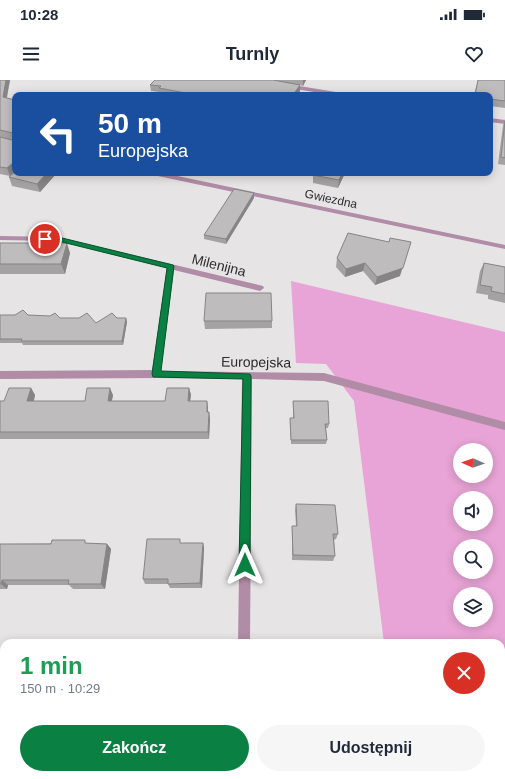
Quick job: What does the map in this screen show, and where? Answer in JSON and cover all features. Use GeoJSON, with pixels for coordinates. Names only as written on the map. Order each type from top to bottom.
{"type":"FeatureCollection","features":[{"type":"Feature","properties":{"kind":"street"},"geometry":{"type":"LineString","coordinates":[[282,85],[324,92]]}},
{"type":"Feature","properties":{"kind":"street"},"geometry":{"type":"LineString","coordinates":[[493,120],[505,122]]}},
{"type":"Feature","properties":{"kind":"street","name":"Gwiezdna"},"geometry":{"type":"LineString","coordinates":[[167,176],[505,247]]}},
{"type":"Feature","properties":{"kind":"street","name":"Milenijna"},"geometry":{"type":"LineString","coordinates":[[2,237],[58,239],[260,288]]}},
{"type":"Feature","properties":{"kind":"street","name":"Milenijna"},"geometry":{"type":"LineString","coordinates":[[156,374],[171,266]]}},
{"type":"Feature","properties":{"kind":"street","name":"Europejska"},"geometry":{"type":"LineString","coordinates":[[0,375],[156,374],[324,377],[505,426]]}},
{"type":"Feature","properties":{"kind":"street"},"geometry":{"type":"LineString","coordinates":[[244,639],[247,376]]}},
{"type":"Feature","properties":{"kind":"shaded area"},"geometry":{"type":"Polygon","coordinates":[[[291,281],[505,332],[505,639],[384,639],[354,401],[326,364],[296,363],[291,281]]]}},
{"type":"Feature","properties":{"kind":"building"},"geometry":{"type":"Polygon","coordinates":[[[0,80],[6,80],[3,97],[12,99],[12,133],[0,130],[0,80]]]}},
{"type":"Feature","properties":{"kind":"building"},"geometry":{"type":"Polygon","coordinates":[[[155,80],[273,80],[300,85],[295,92],[180,92],[159,88],[161,86],[150,85],[155,80]]]}},
{"type":"Feature","properties":{"kind":"building"},"geometry":{"type":"Polygon","coordinates":[[[478,80],[505,80],[505,101],[493,99],[493,92],[476,92],[478,80]]]}},
{"type":"Feature","properties":{"kind":"building"},"geometry":{"type":"Polygon","coordinates":[[[505,121],[505,158],[501,157],[505,121]]]}},
{"type":"Feature","properties":{"kind":"building"},"geometry":{"type":"Polygon","coordinates":[[[0,137],[12,140],[12,164],[7,168],[0,167],[0,137]]]}},
{"type":"Feature","properties":{"kind":"building"},"geometry":{"type":"Polygon","coordinates":[[[12,174],[12,176],[44,176],[37,184],[9,177],[12,174]]]}},
{"type":"Feature","properties":{"kind":"building"},"geometry":{"type":"Polygon","coordinates":[[[318,176],[341,176],[339,180],[318,176]]]}},
{"type":"Feature","properties":{"kind":"building"},"geometry":{"type":"Polygon","coordinates":[[[234,189],[254,193],[226,239],[204,235],[234,189]]]}},
{"type":"Feature","properties":{"kind":"building"},"geometry":{"type":"Polygon","coordinates":[[[348,233],[389,242],[390,238],[411,242],[403,268],[377,277],[365,263],[346,269],[337,258],[348,233]]]}},
{"type":"Feature","properties":{"kind":"building"},"geometry":{"type":"Polygon","coordinates":[[[0,243],[67,243],[61,264],[0,264],[0,243]]]}},
{"type":"Feature","properties":{"kind":"building"},"geometry":{"type":"Polygon","coordinates":[[[484,263],[505,267],[505,294],[491,291],[492,287],[480,285],[484,263]]]}},
{"type":"Feature","properties":{"kind":"building"},"geometry":{"type":"Polygon","coordinates":[[[206,293],[271,293],[272,321],[204,321],[206,293]]]}},
{"type":"Feature","properties":{"kind":"building"},"geometry":{"type":"Polygon","coordinates":[[[23,310],[28,315],[50,316],[55,313],[60,318],[79,318],[87,313],[96,323],[112,313],[117,318],[126,318],[122,341],[21,341],[22,339],[0,339],[0,315],[15,315],[23,310]]]}},
{"type":"Feature","properties":{"kind":"building"},"geometry":{"type":"Polygon","coordinates":[[[9,388],[31,388],[27,401],[85,401],[87,388],[110,388],[108,401],[165,401],[167,388],[189,388],[188,401],[207,401],[207,412],[209,412],[208,432],[0,432],[0,401],[4,401],[9,388]]]}},
{"type":"Feature","properties":{"kind":"building"},"geometry":{"type":"Polygon","coordinates":[[[293,401],[328,401],[329,424],[325,424],[327,440],[291,440],[290,418],[294,418],[293,401]]]}},
{"type":"Feature","properties":{"kind":"building"},"geometry":{"type":"Polygon","coordinates":[[[296,504],[335,505],[338,534],[333,534],[335,556],[293,555],[292,526],[297,526],[296,504]]]}},
{"type":"Feature","properties":{"kind":"building"},"geometry":{"type":"Polygon","coordinates":[[[147,539],[180,539],[180,543],[203,543],[200,583],[168,584],[168,579],[143,579],[147,539]]]}},
{"type":"Feature","properties":{"kind":"building"},"geometry":{"type":"Polygon","coordinates":[[[52,540],[85,540],[85,543],[107,544],[101,584],[68,584],[69,580],[2,580],[0,584],[0,544],[51,544],[52,540]]]}},
{"type":"Feature","properties":{"kind":"route"},"geometry":{"type":"LineString","coordinates":[[45,239],[58,239],[171,266],[156,374],[247,376],[245,565]]}}]}
